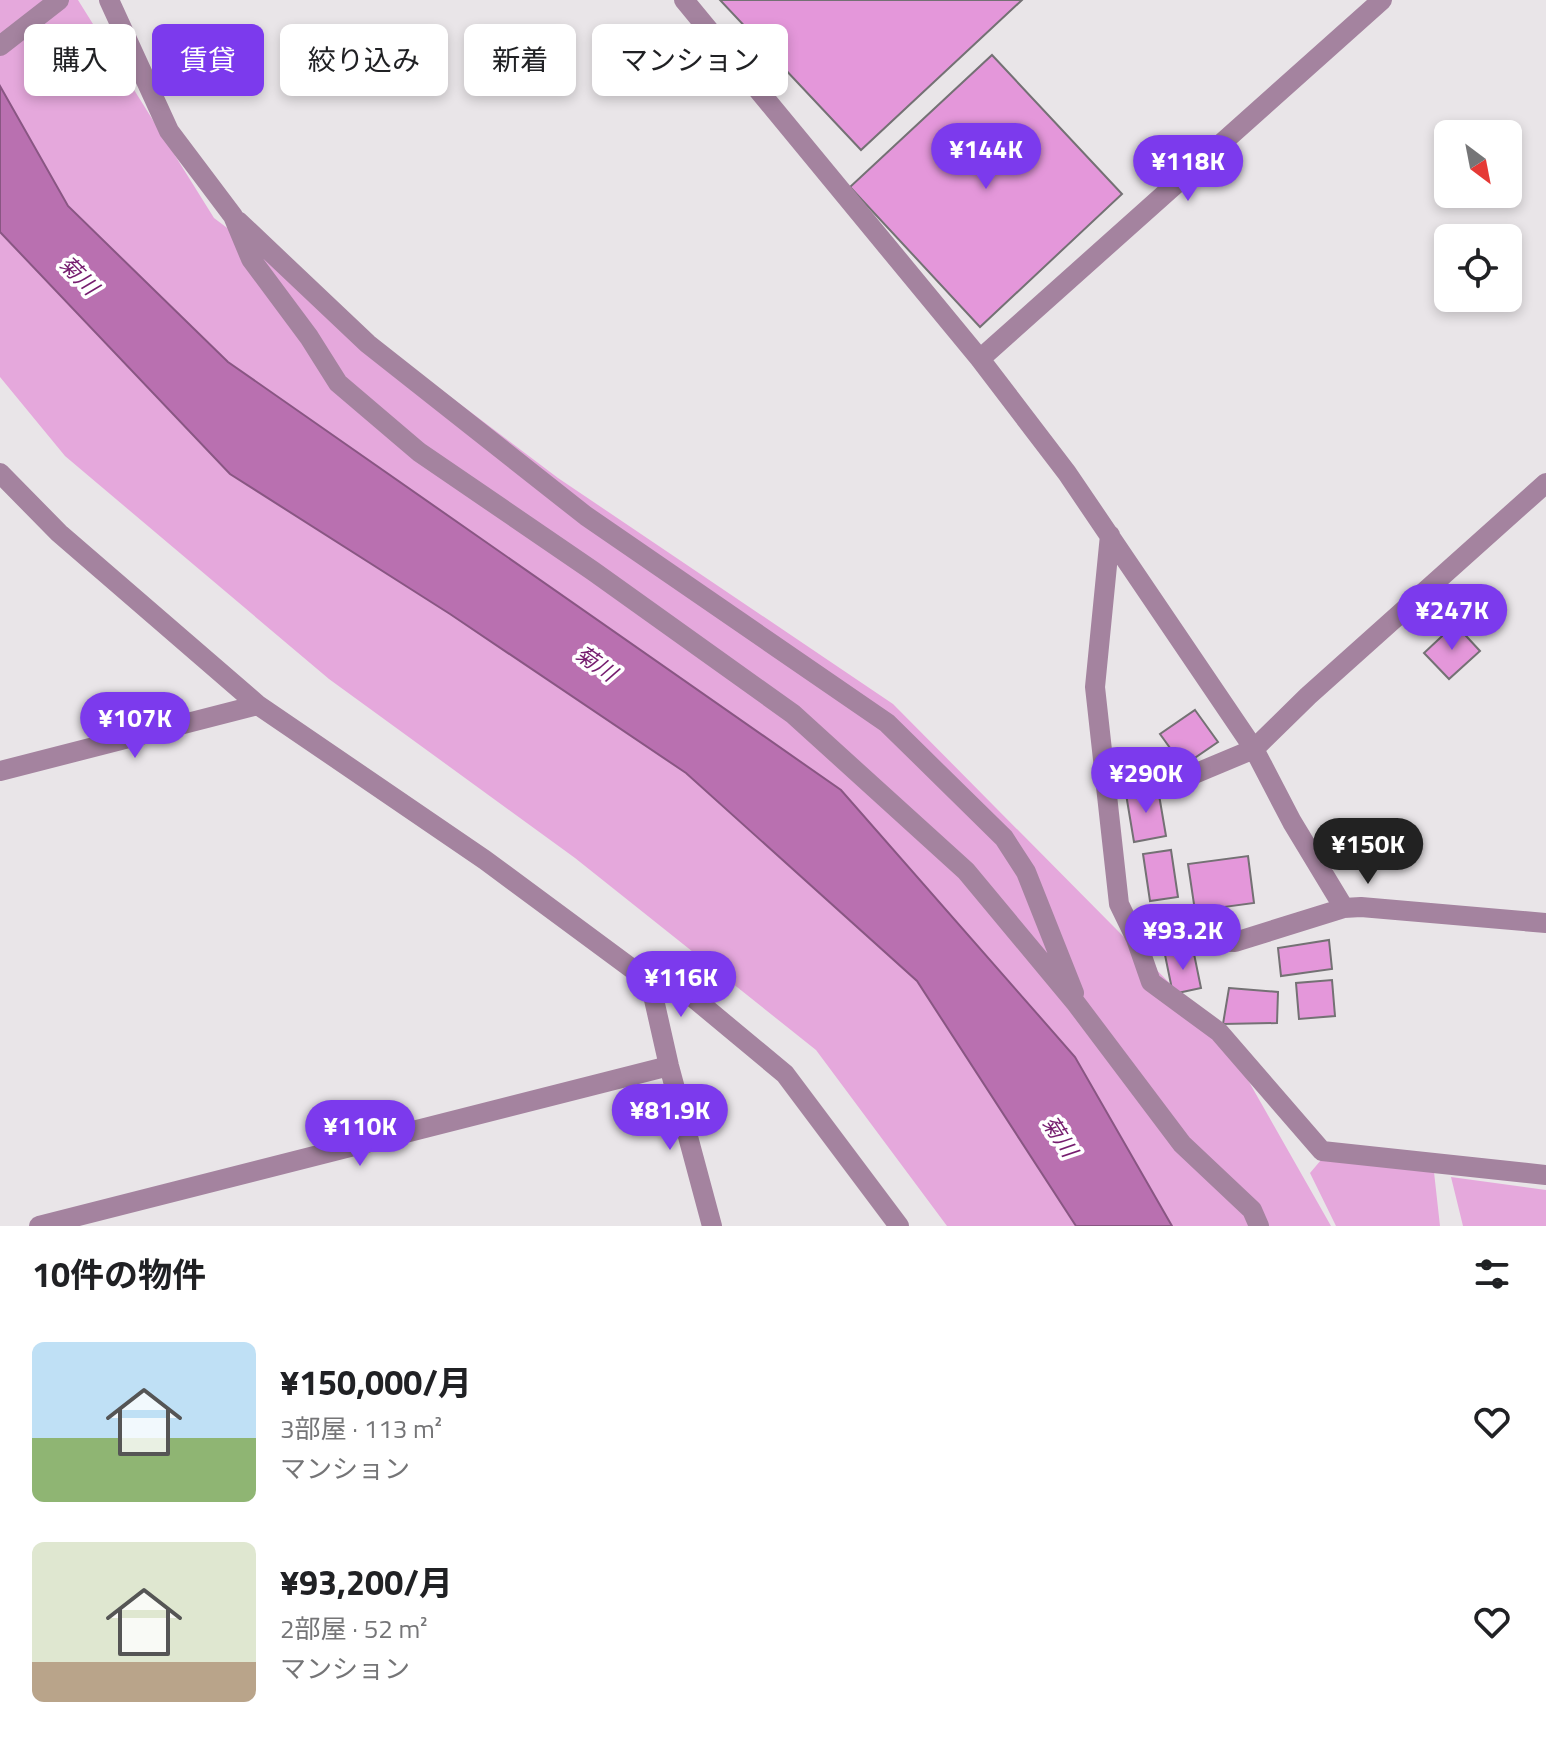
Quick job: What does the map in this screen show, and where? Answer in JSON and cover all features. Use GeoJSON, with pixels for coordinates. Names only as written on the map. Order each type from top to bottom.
{"type":"FeatureCollection","features":[{"type":"Feature","properties":{"kind":"street"},"geometry":{"type":"LineString","coordinates":[[0,46],[59,0]]}},
{"type":"Feature","properties":{"kind":"street"},"geometry":{"type":"LineString","coordinates":[[109,0],[169,131],[233,216],[368,344],[586,516],[887,723],[1004,838],[1026,872],[1081,1011]]}},
{"type":"Feature","properties":{"kind":"street"},"geometry":{"type":"LineString","coordinates":[[685,0],[980,359],[1067,473],[1254,749],[1292,822],[1344,908]]}},
{"type":"Feature","properties":{"kind":"street"},"geometry":{"type":"LineString","coordinates":[[980,359],[1382,0]]}},
{"type":"Feature","properties":{"kind":"street"},"geometry":{"type":"LineString","coordinates":[[233,216],[251,259],[309,337],[338,383],[419,452],[793,714],[966,871],[1081,1011],[1182,1144],[1252,1210],[1259,1226]]}},
{"type":"Feature","properties":{"kind":"street"},"geometry":{"type":"LineString","coordinates":[[0,473],[59,533],[258,705],[485,860],[650,982],[684,990],[785,1074],[899,1226]]}},
{"type":"Feature","properties":{"kind":"street"},"geometry":{"type":"LineString","coordinates":[[1175,782],[1254,749],[1308,696],[1546,483]]}},
{"type":"Feature","properties":{"kind":"street"},"geometry":{"type":"LineString","coordinates":[[1110,535],[1095,687],[1119,904],[1136,939],[1151,982],[1219,1032],[1322,1151],[1546,1175]]}},
{"type":"Feature","properties":{"kind":"street"},"geometry":{"type":"LineString","coordinates":[[0,771],[258,705]]}},
{"type":"Feature","properties":{"kind":"street"},"geometry":{"type":"LineString","coordinates":[[1136,939],[1235,942],[1344,908],[1361,907],[1546,923]]}},
{"type":"Feature","properties":{"kind":"street"},"geometry":{"type":"LineString","coordinates":[[650,982],[712,1226]]}},
{"type":"Feature","properties":{"kind":"street"},"geometry":{"type":"LineString","coordinates":[[39,1226],[669,1066]]}},
{"type":"Feature","properties":{"kind":"shaded area"},"geometry":{"type":"Polygon","coordinates":[[[0,0],[78,0],[93,24],[24,24],[24,96],[136,96],[136,93],[214,218],[558,478],[893,704],[1224,1038],[1331,1226],[947,1226],[816,1050],[575,858],[329,679],[65,456],[0,377],[0,0]]]}},
{"type":"Feature","properties":{"kind":"shaded area"},"geometry":{"type":"Polygon","coordinates":[[[1321,1160],[1434,1172],[1440,1226],[1336,1226],[1310,1173],[1321,1160]]]}},
{"type":"Feature","properties":{"kind":"shaded area"},"geometry":{"type":"Polygon","coordinates":[[[1451,1177],[1546,1190],[1546,1226],[1463,1226],[1451,1177]]]}},
{"type":"Feature","properties":{"kind":"water","name":"菊川"},"geometry":{"type":"Polygon","coordinates":[[[0,86],[68,206],[228,362],[841,790],[1075,1057],[1172,1226],[1076,1226],[917,981],[686,773],[450,614],[230,474],[0,232],[0,86]]]}},
{"type":"Feature","properties":{"kind":"building"},"geometry":{"type":"Polygon","coordinates":[[[720,0],[1022,0],[861,150],[788,72],[788,24],[743,24],[720,0]]]}},
{"type":"Feature","properties":{"kind":"building"},"geometry":{"type":"Polygon","coordinates":[[[992,55],[1122,194],[980,327],[850,187],[992,55]]]}},
{"type":"Feature","properties":{"kind":"building"},"geometry":{"type":"Polygon","coordinates":[[[1455,624],[1480,651],[1449,679],[1424,653],[1455,624]]]}},
{"type":"Feature","properties":{"kind":"building"},"geometry":{"type":"Polygon","coordinates":[[[1195,710],[1218,742],[1183,766],[1160,734],[1195,710]]]}},
{"type":"Feature","properties":{"kind":"building"},"geometry":{"type":"Polygon","coordinates":[[[1158,789],[1166,836],[1134,842],[1126,794],[1158,789]]]}},
{"type":"Feature","properties":{"kind":"building"},"geometry":{"type":"Polygon","coordinates":[[[1171,850],[1178,897],[1150,901],[1143,854],[1171,850]]]}},
{"type":"Feature","properties":{"kind":"building"},"geometry":{"type":"Polygon","coordinates":[[[1248,856],[1254,903],[1195,911],[1188,864],[1248,856]]]}},
{"type":"Feature","properties":{"kind":"building"},"geometry":{"type":"Polygon","coordinates":[[[1329,940],[1332,969],[1281,976],[1278,948],[1329,940]]]}},
{"type":"Feature","properties":{"kind":"building"},"geometry":{"type":"Polygon","coordinates":[[[1193,949],[1201,988],[1173,994],[1165,955],[1193,949]]]}},
{"type":"Feature","properties":{"kind":"building"},"geometry":{"type":"Polygon","coordinates":[[[1332,980],[1335,1016],[1299,1019],[1296,983],[1332,980]]]}},
{"type":"Feature","properties":{"kind":"building"},"geometry":{"type":"Polygon","coordinates":[[[1229,988],[1278,992],[1277,1023],[1223,1024],[1229,988]]]}}]}
